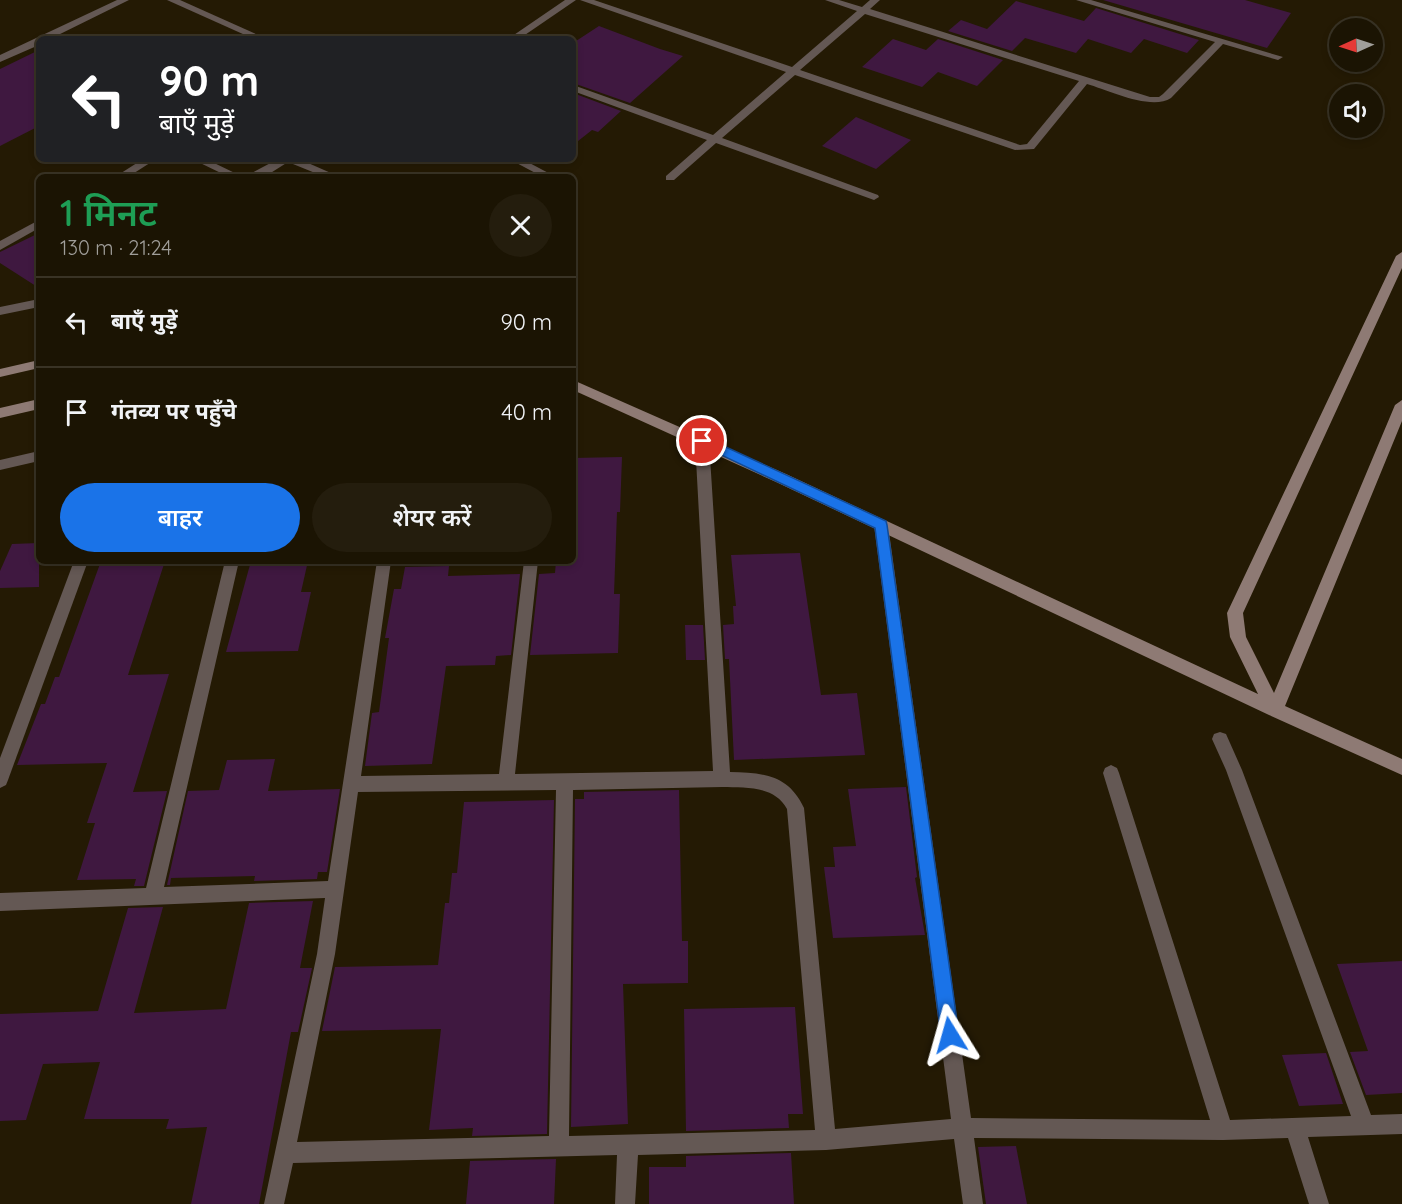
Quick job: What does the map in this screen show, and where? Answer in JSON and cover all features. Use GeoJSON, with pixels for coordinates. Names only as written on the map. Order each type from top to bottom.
{"type":"FeatureCollection","features":[{"type":"Feature","properties":{"kind":"street"},"geometry":{"type":"LineString","coordinates":[[49,36],[124,0]]}},
{"type":"Feature","properties":{"kind":"street"},"geometry":{"type":"LineString","coordinates":[[172,0],[255,36]]}},
{"type":"Feature","properties":{"kind":"street"},"geometry":{"type":"LineString","coordinates":[[517,36],[571,0]]}},
{"type":"Feature","properties":{"kind":"street"},"geometry":{"type":"LineString","coordinates":[[585,0],[1019,148],[1030,147],[1085,80]]}},
{"type":"Feature","properties":{"kind":"street"},"geometry":{"type":"LineString","coordinates":[[830,0],[1141,98],[1161,99],[1167,96],[1221,41]]}},
{"type":"Feature","properties":{"kind":"street"},"geometry":{"type":"LineString","coordinates":[[669,178],[875,0]]}},
{"type":"Feature","properties":{"kind":"street"},"geometry":{"type":"LineString","coordinates":[[1081,0],[1278,57]]}},
{"type":"Feature","properties":{"kind":"street"},"geometry":{"type":"LineString","coordinates":[[0,59],[36,42]]}},
{"type":"Feature","properties":{"kind":"street"},"geometry":{"type":"LineString","coordinates":[[576,89],[874,197]]}},
{"type":"Feature","properties":{"kind":"street"},"geometry":{"type":"LineString","coordinates":[[125,174],[146,162]]}},
{"type":"Feature","properties":{"kind":"street"},"geometry":{"type":"LineString","coordinates":[[204,162],[231,174]]}},
{"type":"Feature","properties":{"kind":"street"},"geometry":{"type":"LineString","coordinates":[[259,174],[280,162]]}},
{"type":"Feature","properties":{"kind":"street"},"geometry":{"type":"LineString","coordinates":[[298,162],[328,174]]}},
{"type":"Feature","properties":{"kind":"street"},"geometry":{"type":"LineString","coordinates":[[520,162],[545,174]]}},
{"type":"Feature","properties":{"kind":"street"},"geometry":{"type":"LineString","coordinates":[[0,246],[36,226]]}},
{"type":"Feature","properties":{"kind":"street"},"geometry":{"type":"LineString","coordinates":[[1275,710],[1241,645],[1235,613],[1402,256]]}},
{"type":"Feature","properties":{"kind":"street"},"geometry":{"type":"LineString","coordinates":[[0,311],[36,304]]}},
{"type":"Feature","properties":{"kind":"street"},"geometry":{"type":"LineString","coordinates":[[0,373],[36,365]]}},
{"type":"Feature","properties":{"kind":"street"},"geometry":{"type":"LineString","coordinates":[[576,386],[702,441],[1275,710],[1402,767]]}},
{"type":"Feature","properties":{"kind":"street"},"geometry":{"type":"LineString","coordinates":[[0,413],[36,405]]}},
{"type":"Feature","properties":{"kind":"street"},"geometry":{"type":"LineString","coordinates":[[1275,710],[1402,405]]}},
{"type":"Feature","properties":{"kind":"street"},"geometry":{"type":"LineString","coordinates":[[702,441],[722,779]]}},
{"type":"Feature","properties":{"kind":"street"},"geometry":{"type":"LineString","coordinates":[[0,465],[36,457]]}},
{"type":"Feature","properties":{"kind":"street"},"geometry":{"type":"LineString","coordinates":[[881,525],[973,1204]]}},
{"type":"Feature","properties":{"kind":"street"},"geometry":{"type":"LineString","coordinates":[[0,780],[80,564]]}},
{"type":"Feature","properties":{"kind":"street"},"geometry":{"type":"LineString","coordinates":[[153,896],[230,564]]}},
{"type":"Feature","properties":{"kind":"street"},"geometry":{"type":"LineString","coordinates":[[274,1204],[326,954],[384,564]]}},
{"type":"Feature","properties":{"kind":"street"},"geometry":{"type":"LineString","coordinates":[[506,782],[531,564]]}},
{"type":"Feature","properties":{"kind":"street"},"geometry":{"type":"LineString","coordinates":[[1220,739],[1234,770],[1365,1125]]}},
{"type":"Feature","properties":{"kind":"street"},"geometry":{"type":"LineString","coordinates":[[1111,773],[1223,1130]]}},
{"type":"Feature","properties":{"kind":"street"},"geometry":{"type":"LineString","coordinates":[[351,783],[722,779],[768,782],[781,787],[792,797],[795,808],[826,1140]]}},
{"type":"Feature","properties":{"kind":"street"},"geometry":{"type":"LineString","coordinates":[[559,1147],[565,782]]}},
{"type":"Feature","properties":{"kind":"street"},"geometry":{"type":"LineString","coordinates":[[0,902],[336,889]]}},
{"type":"Feature","properties":{"kind":"street"},"geometry":{"type":"LineString","coordinates":[[284,1153],[826,1140],[963,1128],[1223,1130],[1402,1124]]}},
{"type":"Feature","properties":{"kind":"street"},"geometry":{"type":"LineString","coordinates":[[1295,1127],[1319,1204]]}},
{"type":"Feature","properties":{"kind":"street"},"geometry":{"type":"LineString","coordinates":[[625,1204],[628,1145]]}},
{"type":"Feature","properties":{"kind":"building"},"geometry":{"type":"Polygon","coordinates":[[[1103,0],[1245,0],[1291,13],[1267,48],[1103,0]]]}},
{"type":"Feature","properties":{"kind":"building"},"geometry":{"type":"Polygon","coordinates":[[[1016,1],[1084,21],[1096,8],[1199,40],[1187,53],[1144,39],[1131,53],[1088,39],[1076,53],[1025,38],[1012,51],[948,31],[961,20],[987,29],[1016,1]]]}},
{"type":"Feature","properties":{"kind":"building"},"geometry":{"type":"Polygon","coordinates":[[[599,26],[683,56],[630,103],[576,84],[576,41],[599,26]]]}},
{"type":"Feature","properties":{"kind":"building"},"geometry":{"type":"Polygon","coordinates":[[[893,39],[926,50],[938,39],[1003,60],[977,86],[938,72],[922,87],[862,67],[893,39]]]}},
{"type":"Feature","properties":{"kind":"building"},"geometry":{"type":"Polygon","coordinates":[[[36,51],[36,128],[0,146],[0,69],[36,51]]]}},
{"type":"Feature","properties":{"kind":"building"},"geometry":{"type":"Polygon","coordinates":[[[576,94],[621,111],[598,132],[592,130],[576,143],[576,94]]]}},
{"type":"Feature","properties":{"kind":"building"},"geometry":{"type":"Polygon","coordinates":[[[856,117],[911,140],[876,169],[822,146],[856,117]]]}},
{"type":"Feature","properties":{"kind":"building"},"geometry":{"type":"Polygon","coordinates":[[[36,234],[36,286],[0,263],[0,252],[36,234]]]}},
{"type":"Feature","properties":{"kind":"building"},"geometry":{"type":"Polygon","coordinates":[[[622,457],[614,594],[620,594],[618,653],[530,655],[539,574],[555,573],[556,564],[576,564],[576,458],[622,457]]]}},
{"type":"Feature","properties":{"kind":"building"},"geometry":{"type":"Polygon","coordinates":[[[36,543],[39,587],[0,588],[0,571],[12,544],[36,543]]]}},
{"type":"Feature","properties":{"kind":"building"},"geometry":{"type":"Polygon","coordinates":[[[800,553],[821,695],[857,693],[865,755],[734,760],[729,659],[725,659],[723,625],[734,624],[733,606],[736,606],[731,555],[800,553]]]}},
{"type":"Feature","properties":{"kind":"building"},"geometry":{"type":"Polygon","coordinates":[[[100,564],[164,564],[128,675],[169,674],[133,792],[167,791],[144,886],[134,886],[136,879],[77,880],[95,823],[87,823],[107,763],[17,765],[41,704],[45,704],[55,677],[59,677],[100,564]]]}},
{"type":"Feature","properties":{"kind":"building"},"geometry":{"type":"Polygon","coordinates":[[[250,564],[307,564],[301,592],[311,592],[298,651],[226,652],[250,564]]]}},
{"type":"Feature","properties":{"kind":"building"},"geometry":{"type":"Polygon","coordinates":[[[449,566],[448,576],[520,574],[511,655],[496,656],[495,665],[446,666],[432,764],[365,766],[372,713],[379,712],[389,638],[385,638],[394,589],[401,589],[405,567],[449,566]]]}},
{"type":"Feature","properties":{"kind":"building"},"geometry":{"type":"Polygon","coordinates":[[[685,625],[703,625],[705,660],[686,660],[685,625]]]}},
{"type":"Feature","properties":{"kind":"building"},"geometry":{"type":"Polygon","coordinates":[[[275,759],[268,791],[340,789],[327,872],[318,872],[317,879],[254,881],[255,876],[171,878],[170,885],[167,885],[188,791],[219,790],[227,760],[275,759]]]}},
{"type":"Feature","properties":{"kind":"building"},"geometry":{"type":"Polygon","coordinates":[[[906,787],[917,877],[915,878],[925,935],[833,938],[824,867],[835,867],[833,847],[856,846],[848,789],[906,787]]]}},
{"type":"Feature","properties":{"kind":"building"},"geometry":{"type":"Polygon","coordinates":[[[679,790],[682,941],[688,941],[688,983],[623,984],[628,1124],[571,1127],[575,799],[584,799],[584,792],[679,790]]]}},
{"type":"Feature","properties":{"kind":"building"},"geometry":{"type":"Polygon","coordinates":[[[554,800],[547,1134],[472,1136],[473,1128],[429,1130],[441,1029],[322,1031],[335,967],[438,965],[445,903],[449,903],[452,873],[457,873],[464,802],[554,800]]]}},
{"type":"Feature","properties":{"kind":"building"},"geometry":{"type":"Polygon","coordinates":[[[313,901],[300,968],[312,968],[298,1032],[291,1032],[259,1204],[191,1204],[207,1127],[166,1129],[169,1119],[84,1119],[100,1062],[43,1064],[26,1120],[0,1121],[0,1014],[98,1011],[128,908],[163,907],[134,1013],[226,1009],[249,903],[313,901]]]}},
{"type":"Feature","properties":{"kind":"building"},"geometry":{"type":"Polygon","coordinates":[[[1402,961],[1402,1093],[1366,1095],[1350,1052],[1368,1051],[1337,964],[1402,961]]]}},
{"type":"Feature","properties":{"kind":"building"},"geometry":{"type":"Polygon","coordinates":[[[795,1007],[803,1114],[788,1114],[789,1128],[686,1131],[684,1009],[795,1007]]]}},
{"type":"Feature","properties":{"kind":"building"},"geometry":{"type":"Polygon","coordinates":[[[1326,1053],[1343,1104],[1299,1106],[1282,1055],[1326,1053]]]}},
{"type":"Feature","properties":{"kind":"building"},"geometry":{"type":"Polygon","coordinates":[[[1016,1146],[1027,1204],[986,1204],[978,1147],[1016,1146]]]}},
{"type":"Feature","properties":{"kind":"building"},"geometry":{"type":"Polygon","coordinates":[[[791,1153],[794,1204],[649,1204],[649,1167],[686,1167],[686,1156],[791,1153]]]}},
{"type":"Feature","properties":{"kind":"building"},"geometry":{"type":"Polygon","coordinates":[[[556,1159],[554,1204],[466,1204],[470,1161],[556,1159]]]}},
{"type":"Feature","properties":{"kind":"route"},"geometry":{"type":"LineString","coordinates":[[702,441],[881,525],[950,1035]]}}]}
